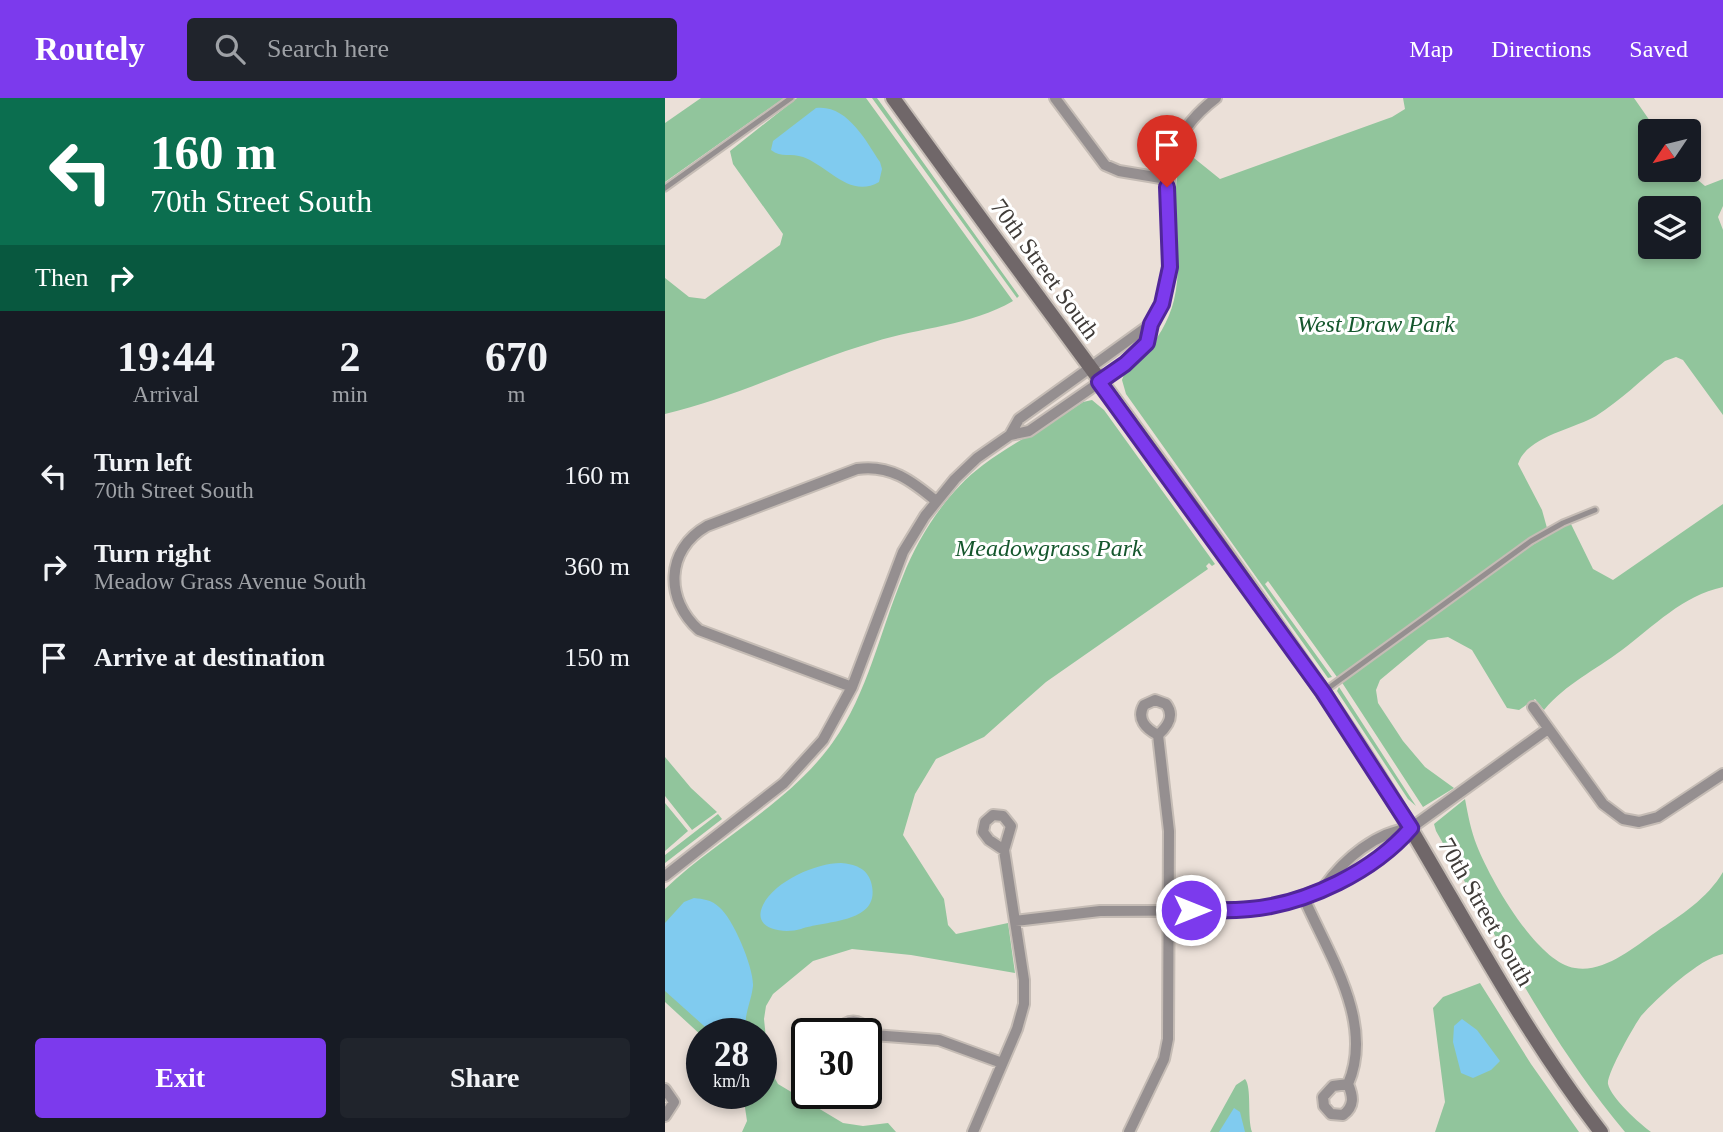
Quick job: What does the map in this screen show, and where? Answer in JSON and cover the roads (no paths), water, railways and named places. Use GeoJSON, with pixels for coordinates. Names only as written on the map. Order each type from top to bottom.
{"type":"FeatureCollection","features":[{"type":"Feature","properties":{"kind":"main road","name":"70th Street South"},"geometry":{"type":"LineString","coordinates":[[893,98],[1323,692],[1411,828],[1524,1023],[1601,1132]]}},
{"type":"Feature","properties":{"kind":"street"},"geometry":{"type":"LineString","coordinates":[[1055,98],[1105,164],[1119,171],[1167,179]]}},
{"type":"Feature","properties":{"kind":"street"},"geometry":{"type":"LineString","coordinates":[[1010,435],[1029,431],[1099,382],[1141,349],[1150,338],[1151,324],[1162,304],[1169,279],[1167,179],[1180,139],[1195,117],[1216,98]]}},
{"type":"Feature","properties":{"kind":"street"},"geometry":{"type":"LineString","coordinates":[[665,876],[799,769],[829,732],[852,687],[903,552],[936,501],[971,464],[1010,435],[1019,419],[1151,324]]}},
{"type":"Feature","properties":{"kind":"street"},"geometry":{"type":"LineString","coordinates":[[852,687],[699,630],[684,615],[677,601],[670,566],[687,542],[707,526],[856,469],[876,468],[897,473],[936,501]]}},
{"type":"Feature","properties":{"kind":"street"},"geometry":{"type":"LineString","coordinates":[[1533,707],[1603,804],[1626,820],[1643,822],[1658,817],[1723,774]]}},
{"type":"Feature","properties":{"kind":"street"},"geometry":{"type":"LineString","coordinates":[[1015,921],[1091,911],[1251,909],[1303,897],[1324,887],[1338,868],[1390,830],[1411,828],[1548,729]]}},
{"type":"Feature","properties":{"kind":"street"},"geometry":{"type":"LineString","coordinates":[[1129,1132],[1167,1046],[1169,816],[1158,735]]}},
{"type":"Feature","properties":{"kind":"street"},"geometry":{"type":"LineString","coordinates":[[973,1132],[1017,1028],[1025,1000],[1004,850]]}},
{"type":"Feature","properties":{"kind":"street"},"geometry":{"type":"LineString","coordinates":[[1303,897],[1355,1017],[1357,1055],[1348,1084]]}},
{"type":"Feature","properties":{"kind":"street"},"geometry":{"type":"LineString","coordinates":[[882,1039],[948,1042],[1002,1063]]}},
{"type":"Feature","properties":{"kind":"street"},"geometry":{"type":"LineString","coordinates":[[665,1089],[674,1102],[665,1116]]}},
{"type":"Feature","properties":{"kind":"lane"},"geometry":{"type":"LineString","coordinates":[[665,188],[791,98]]}},
{"type":"Feature","properties":{"kind":"lane"},"geometry":{"type":"LineString","coordinates":[[1323,692],[1531,541],[1563,523],[1595,510]]}},
{"type":"Feature","properties":{"kind":"water"},"geometry":{"type":"Polygon","coordinates":[[[816,108],[837,112],[862,135],[880,162],[882,169],[879,182],[858,187],[803,157],[779,154],[771,150],[773,141],[816,108]]]}},
{"type":"Feature","properties":{"kind":"water"},"geometry":{"type":"Polygon","coordinates":[[[841,863],[859,868],[871,882],[872,896],[869,906],[860,913],[837,921],[786,931],[771,928],[761,920],[763,905],[786,881],[820,866],[841,863]]]}},
{"type":"Feature","properties":{"kind":"water"},"geometry":{"type":"Polygon","coordinates":[[[694,898],[713,903],[725,913],[736,932],[746,956],[753,986],[746,1018],[695,1018],[665,991],[665,923],[684,902],[694,898]]]}},
{"type":"Feature","properties":{"kind":"water"},"geometry":{"type":"Polygon","coordinates":[[[1462,1019],[1477,1030],[1500,1061],[1491,1070],[1473,1078],[1461,1073],[1453,1042],[1454,1026],[1462,1019]]]}},
{"type":"Feature","properties":{"kind":"water"},"geometry":{"type":"Polygon","coordinates":[[[1234,1108],[1240,1112],[1245,1132],[1219,1132],[1234,1108]]]}},
{"type":"Feature","properties":{"kind":"park label","name":"West Draw Park"},"geometry":{"type":"Point","coordinates":[1376,324]}},
{"type":"Feature","properties":{"kind":"park label","name":"Meadowgrass Park"},"geometry":{"type":"Point","coordinates":[1049,548]}}]}
